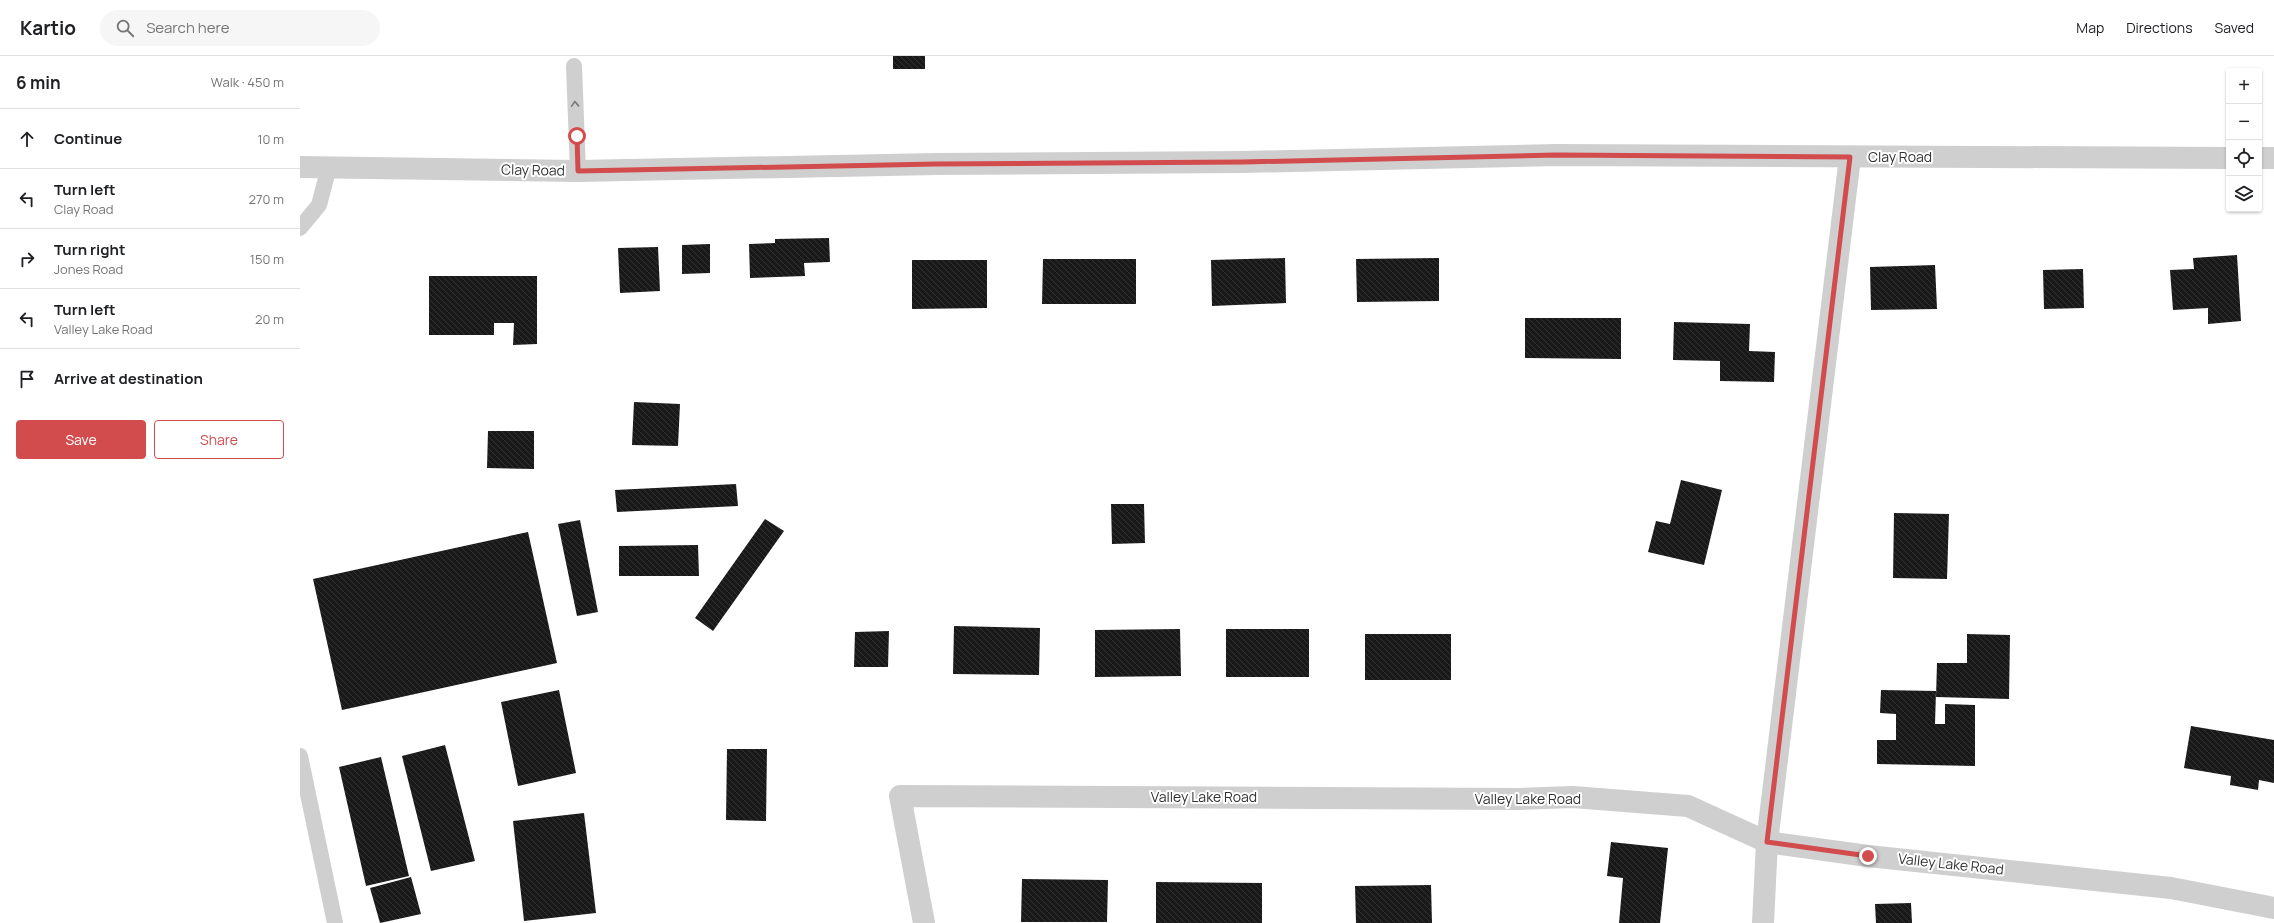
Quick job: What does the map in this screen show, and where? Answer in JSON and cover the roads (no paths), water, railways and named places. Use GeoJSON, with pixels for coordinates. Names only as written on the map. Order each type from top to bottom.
{"type":"FeatureCollection","features":[{"type":"Feature","properties":{"kind":"street","name":"Clay Road"},"geometry":{"type":"LineString","coordinates":[[300,167],[578,171],[936,164],[1243,162],[1556,155],[2226,158]]}},
{"type":"Feature","properties":{"kind":"street"},"geometry":{"type":"LineString","coordinates":[[1763,923],[1767,842],[1850,157]]}},
{"type":"Feature","properties":{"kind":"street"},"geometry":{"type":"LineString","coordinates":[[2262,158],[2274,158]]}},
{"type":"Feature","properties":{"kind":"street","name":"Valley Lake Road"},"geometry":{"type":"LineString","coordinates":[[924,923],[900,796],[1509,799],[1572,797],[1688,806],[1767,842],[1868,856],[2171,888],[2274,908]]}},
{"type":"Feature","properties":{"kind":"lane"},"geometry":{"type":"LineString","coordinates":[[574,66],[578,171]]}},
{"type":"Feature","properties":{"kind":"lane"},"geometry":{"type":"LineString","coordinates":[[300,228],[319,205],[329,167]]}},
{"type":"Feature","properties":{"kind":"lane"},"geometry":{"type":"LineString","coordinates":[[300,756],[335,923]]}}]}
